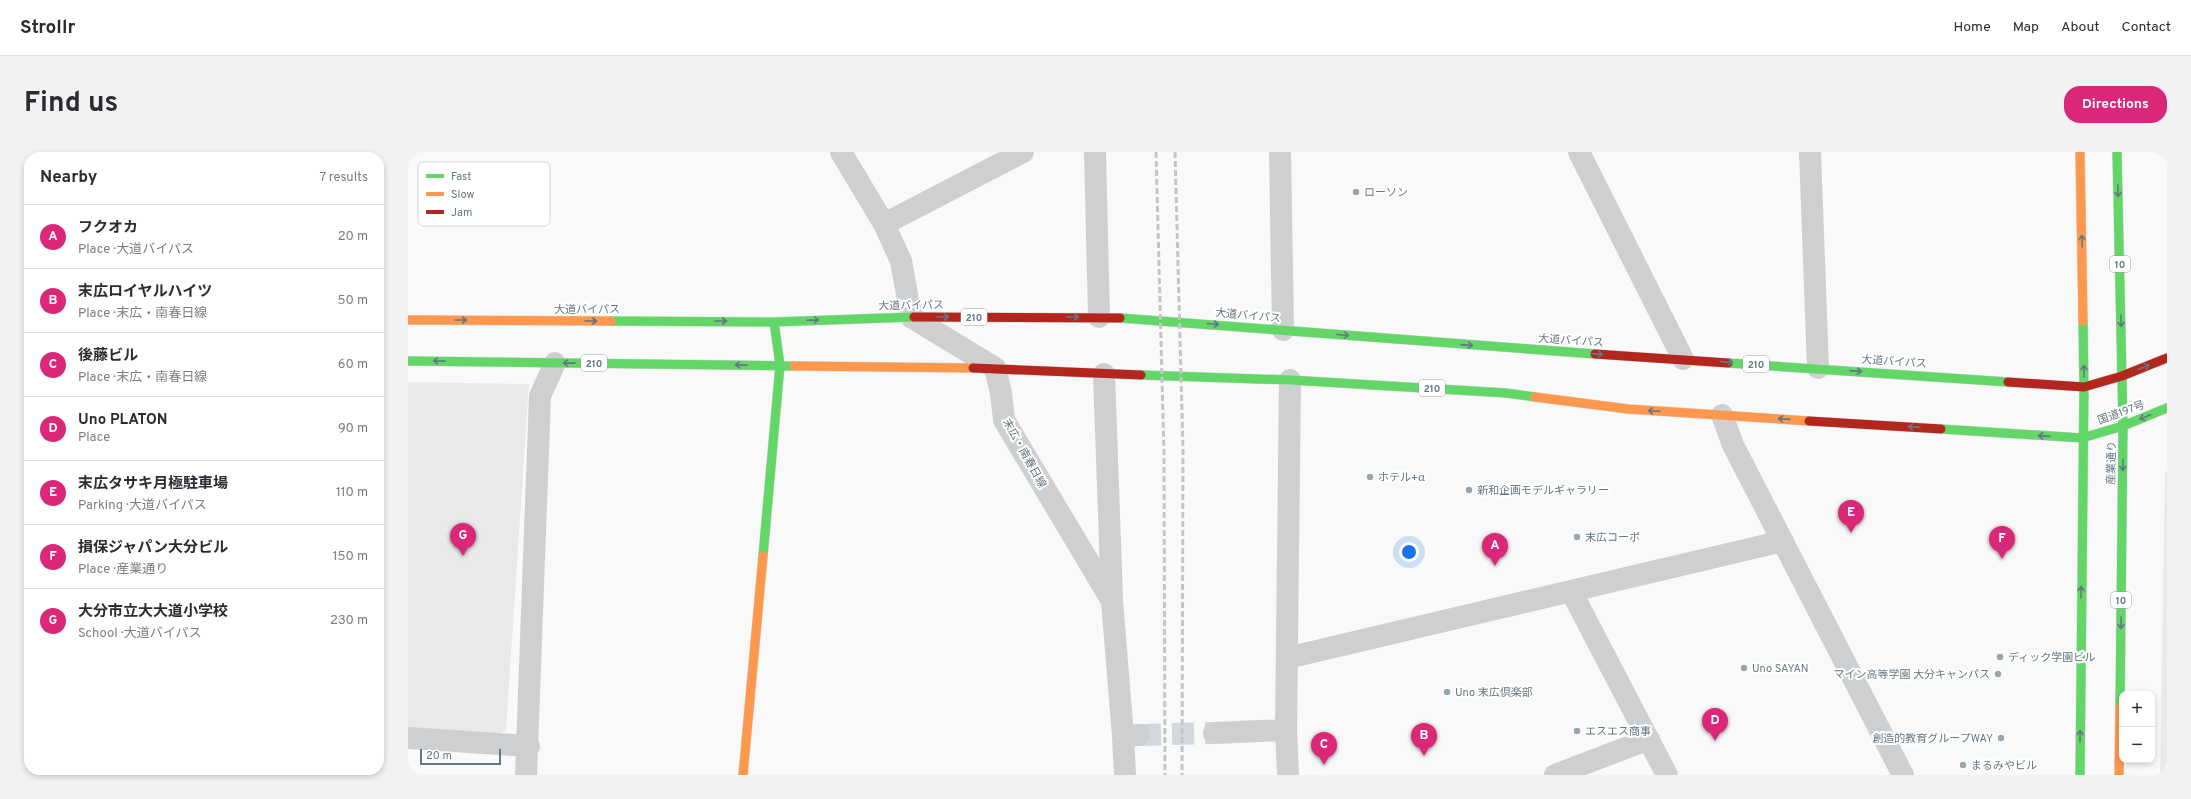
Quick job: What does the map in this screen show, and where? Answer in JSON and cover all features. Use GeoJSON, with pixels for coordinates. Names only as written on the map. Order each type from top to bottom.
{"type":"FeatureCollection","features":[{"type":"Feature","properties":{"kind":"main road"},"geometry":{"type":"LineString","coordinates":[[2080,152],[2084,386],[2082,438],[2080,775]]}},
{"type":"Feature","properties":{"kind":"main road","name":"産業通り"},"geometry":{"type":"LineString","coordinates":[[2117,152],[2123,426],[2119,775]]}},
{"type":"Feature","properties":{"kind":"main road","name":"大道バイパス"},"geometry":{"type":"LineString","coordinates":[[408,320],[774,322],[911,317],[1099,317],[2084,386]]}},
{"type":"Feature","properties":{"kind":"main road"},"geometry":{"type":"LineString","coordinates":[[743,775],[780,365],[774,322]]}},
{"type":"Feature","properties":{"kind":"main road"},"geometry":{"type":"LineString","coordinates":[[2084,386],[2122,376],[2167,358]]}},
{"type":"Feature","properties":{"kind":"main road","name":"210"},"geometry":{"type":"LineString","coordinates":[[408,360],[994,368],[1104,374],[1290,380],[1506,393],[1628,409],[2082,438]]}},
{"type":"Feature","properties":{"kind":"main road","name":"国道197号"},"geometry":{"type":"LineString","coordinates":[[2082,438],[2123,426],[2167,408]]}},
{"type":"Feature","properties":{"kind":"street"},"geometry":{"type":"LineString","coordinates":[[841,152],[884,224],[901,261],[911,317],[994,368]]}},
{"type":"Feature","properties":{"kind":"street"},"geometry":{"type":"LineString","coordinates":[[884,224],[1023,152]]}},
{"type":"Feature","properties":{"kind":"street"},"geometry":{"type":"LineString","coordinates":[[1095,152],[1099,317]]}},
{"type":"Feature","properties":{"kind":"street"},"geometry":{"type":"LineString","coordinates":[[1280,152],[1283,330]]}},
{"type":"Feature","properties":{"kind":"street"},"geometry":{"type":"LineString","coordinates":[[1578,152],[1682,359]]}},
{"type":"Feature","properties":{"kind":"street"},"geometry":{"type":"LineString","coordinates":[[1810,152],[1818,368]]}},
{"type":"Feature","properties":{"kind":"street"},"geometry":{"type":"LineString","coordinates":[[526,775],[529,746],[540,396],[555,363]]}},
{"type":"Feature","properties":{"kind":"street","name":"末広・南春日線"},"geometry":{"type":"LineString","coordinates":[[994,368],[1001,394],[1004,420],[1112,601],[1131,736],[1126,775]]}},
{"type":"Feature","properties":{"kind":"street"},"geometry":{"type":"LineString","coordinates":[[1104,374],[1112,601]]}},
{"type":"Feature","properties":{"kind":"street"},"geometry":{"type":"LineString","coordinates":[[1288,775],[1286,730],[1290,380]]}},
{"type":"Feature","properties":{"kind":"street"},"geometry":{"type":"LineString","coordinates":[[1722,415],[1733,445],[1903,775]]}},
{"type":"Feature","properties":{"kind":"street"},"geometry":{"type":"LineString","coordinates":[[1287,658],[1783,541]]}},
{"type":"Feature","properties":{"kind":"street"},"geometry":{"type":"LineString","coordinates":[[1571,591],[1667,775]]}},
{"type":"Feature","properties":{"kind":"street"},"geometry":{"type":"LineString","coordinates":[[1214,733],[1286,730]]}},
{"type":"Feature","properties":{"kind":"street"},"geometry":{"type":"LineString","coordinates":[[408,738],[529,746]]}},
{"type":"Feature","properties":{"kind":"street"},"geometry":{"type":"LineString","coordinates":[[1555,775],[1649,739]]}},
{"type":"Feature","properties":{"kind":"shaded area"},"geometry":{"type":"Polygon","coordinates":[[[408,382],[529,384],[506,730],[499,734],[408,728],[408,382]]]}},
{"type":"Feature","properties":{"kind":"shaded area"},"geometry":{"type":"Polygon","coordinates":[[[2167,470],[2167,775],[2160,775],[2165,474],[2167,470]]]}},
{"type":"Feature","properties":{"kind":"tunnel"},"geometry":{"type":"LineString","coordinates":[[1139,735],[1214,733]]}},
{"type":"Feature","properties":{"kind":"railway"},"geometry":{"type":"LineString","coordinates":[[1156,152],[1164,454],[1165,775]]}},
{"type":"Feature","properties":{"kind":"railway"},"geometry":{"type":"LineString","coordinates":[[1175,152],[1183,450],[1182,775]]}},
{"type":"Feature","properties":{"kind":"traffic: fast"},"geometry":{"type":"LineString","coordinates":[[2117,152],[2123,426],[2120,691]]}},
{"type":"Feature","properties":{"kind":"traffic: fast"},"geometry":{"type":"LineString","coordinates":[[611,321],[774,322],[914,317]]}},
{"type":"Feature","properties":{"kind":"traffic: fast"},"geometry":{"type":"LineString","coordinates":[[1120,318],[1595,354]]}},
{"type":"Feature","properties":{"kind":"traffic: fast"},"geometry":{"type":"LineString","coordinates":[[2080,775],[2084,387],[2083,321]]}},
{"type":"Feature","properties":{"kind":"traffic: fast"},"geometry":{"type":"LineString","coordinates":[[763,556],[780,365],[774,322]]}},
{"type":"Feature","properties":{"kind":"traffic: fast"},"geometry":{"type":"LineString","coordinates":[[408,361],[794,366]]}},
{"type":"Feature","properties":{"kind":"traffic: fast"},"geometry":{"type":"LineString","coordinates":[[1728,363],[2008,382]]}},
{"type":"Feature","properties":{"kind":"traffic: fast"},"geometry":{"type":"LineString","coordinates":[[1141,375],[1290,380],[1506,393],[1535,397]]}},
{"type":"Feature","properties":{"kind":"traffic: fast"},"geometry":{"type":"LineString","coordinates":[[1941,429],[2082,438],[2123,426],[2167,408]]}},
{"type":"Feature","properties":{"kind":"traffic: slow"},"geometry":{"type":"LineString","coordinates":[[2080,152],[2083,321]]}},
{"type":"Feature","properties":{"kind":"traffic: slow"},"geometry":{"type":"LineString","coordinates":[[408,320],[611,321]]}},
{"type":"Feature","properties":{"kind":"traffic: slow"},"geometry":{"type":"LineString","coordinates":[[794,366],[973,368]]}},
{"type":"Feature","properties":{"kind":"traffic: slow"},"geometry":{"type":"LineString","coordinates":[[1535,397],[1628,409],[1809,421]]}},
{"type":"Feature","properties":{"kind":"traffic: slow"},"geometry":{"type":"LineString","coordinates":[[743,775],[763,556]]}},
{"type":"Feature","properties":{"kind":"traffic: slow"},"geometry":{"type":"LineString","coordinates":[[2119,775],[2120,727]]}},
{"type":"Feature","properties":{"kind":"traffic: jam"},"geometry":{"type":"LineString","coordinates":[[914,317],[1120,318]]}},
{"type":"Feature","properties":{"kind":"traffic: jam"},"geometry":{"type":"LineString","coordinates":[[1595,354],[1728,363]]}},
{"type":"Feature","properties":{"kind":"traffic: jam"},"geometry":{"type":"LineString","coordinates":[[2008,382],[2084,387],[2122,376],[2167,358]]}},
{"type":"Feature","properties":{"kind":"traffic: jam"},"geometry":{"type":"LineString","coordinates":[[973,368],[1141,375]]}},
{"type":"Feature","properties":{"kind":"traffic: jam"},"geometry":{"type":"LineString","coordinates":[[1809,421],[1941,429]]}},
{"type":"Feature","properties":{"kind":"place","name":"ローソン"},"geometry":{"type":"Point","coordinates":[1356,192]}},
{"type":"Feature","properties":{"kind":"place","name":"ホテル+α"},"geometry":{"type":"Point","coordinates":[1370,477]}},
{"type":"Feature","properties":{"kind":"place","name":"新和企画モデルギャラリー"},"geometry":{"type":"Point","coordinates":[1469,490]}},
{"type":"Feature","properties":{"kind":"place","name":"末広タサキ月極駐車場"},"geometry":{"type":"Point","coordinates":[1851,533]}},
{"type":"Feature","properties":{"kind":"place","name":"末広コーポ"},"geometry":{"type":"Point","coordinates":[1577,537]}},
{"type":"Feature","properties":{"kind":"place","name":"大分市立大大道小学校"},"geometry":{"type":"Point","coordinates":[463,556]}},
{"type":"Feature","properties":{"kind":"place","name":"損保ジャパン大分ビル"},"geometry":{"type":"Point","coordinates":[2002,559]}},
{"type":"Feature","properties":{"kind":"place","name":"フクオカ"},"geometry":{"type":"Point","coordinates":[1495,566]}},
{"type":"Feature","properties":{"kind":"place","name":"ディック学園ビル"},"geometry":{"type":"Point","coordinates":[2000,657]}},
{"type":"Feature","properties":{"kind":"place","name":"Uno SAYAN"},"geometry":{"type":"Point","coordinates":[1744,668]}},
{"type":"Feature","properties":{"kind":"place","name":"マイン高等学園 大分キャンパス"},"geometry":{"type":"Point","coordinates":[1998,674]}},
{"type":"Feature","properties":{"kind":"place","name":"Uno 末広倶楽部"},"geometry":{"type":"Point","coordinates":[1447,692]}},
{"type":"Feature","properties":{"kind":"place","name":"エスエス商事"},"geometry":{"type":"Point","coordinates":[1577,731]}},
{"type":"Feature","properties":{"kind":"place","name":"創造的教育グループWAY"},"geometry":{"type":"Point","coordinates":[2001,738]}},
{"type":"Feature","properties":{"kind":"place","name":"Uno PLATON"},"geometry":{"type":"Point","coordinates":[1715,741]}},
{"type":"Feature","properties":{"kind":"place","name":"末広ロイヤルハイツ"},"geometry":{"type":"Point","coordinates":[1424,756]}},
{"type":"Feature","properties":{"kind":"place","name":"後藤ビル"},"geometry":{"type":"Point","coordinates":[1324,765]}},
{"type":"Feature","properties":{"kind":"place","name":"まるみやビル"},"geometry":{"type":"Point","coordinates":[1963,765]}}]}
